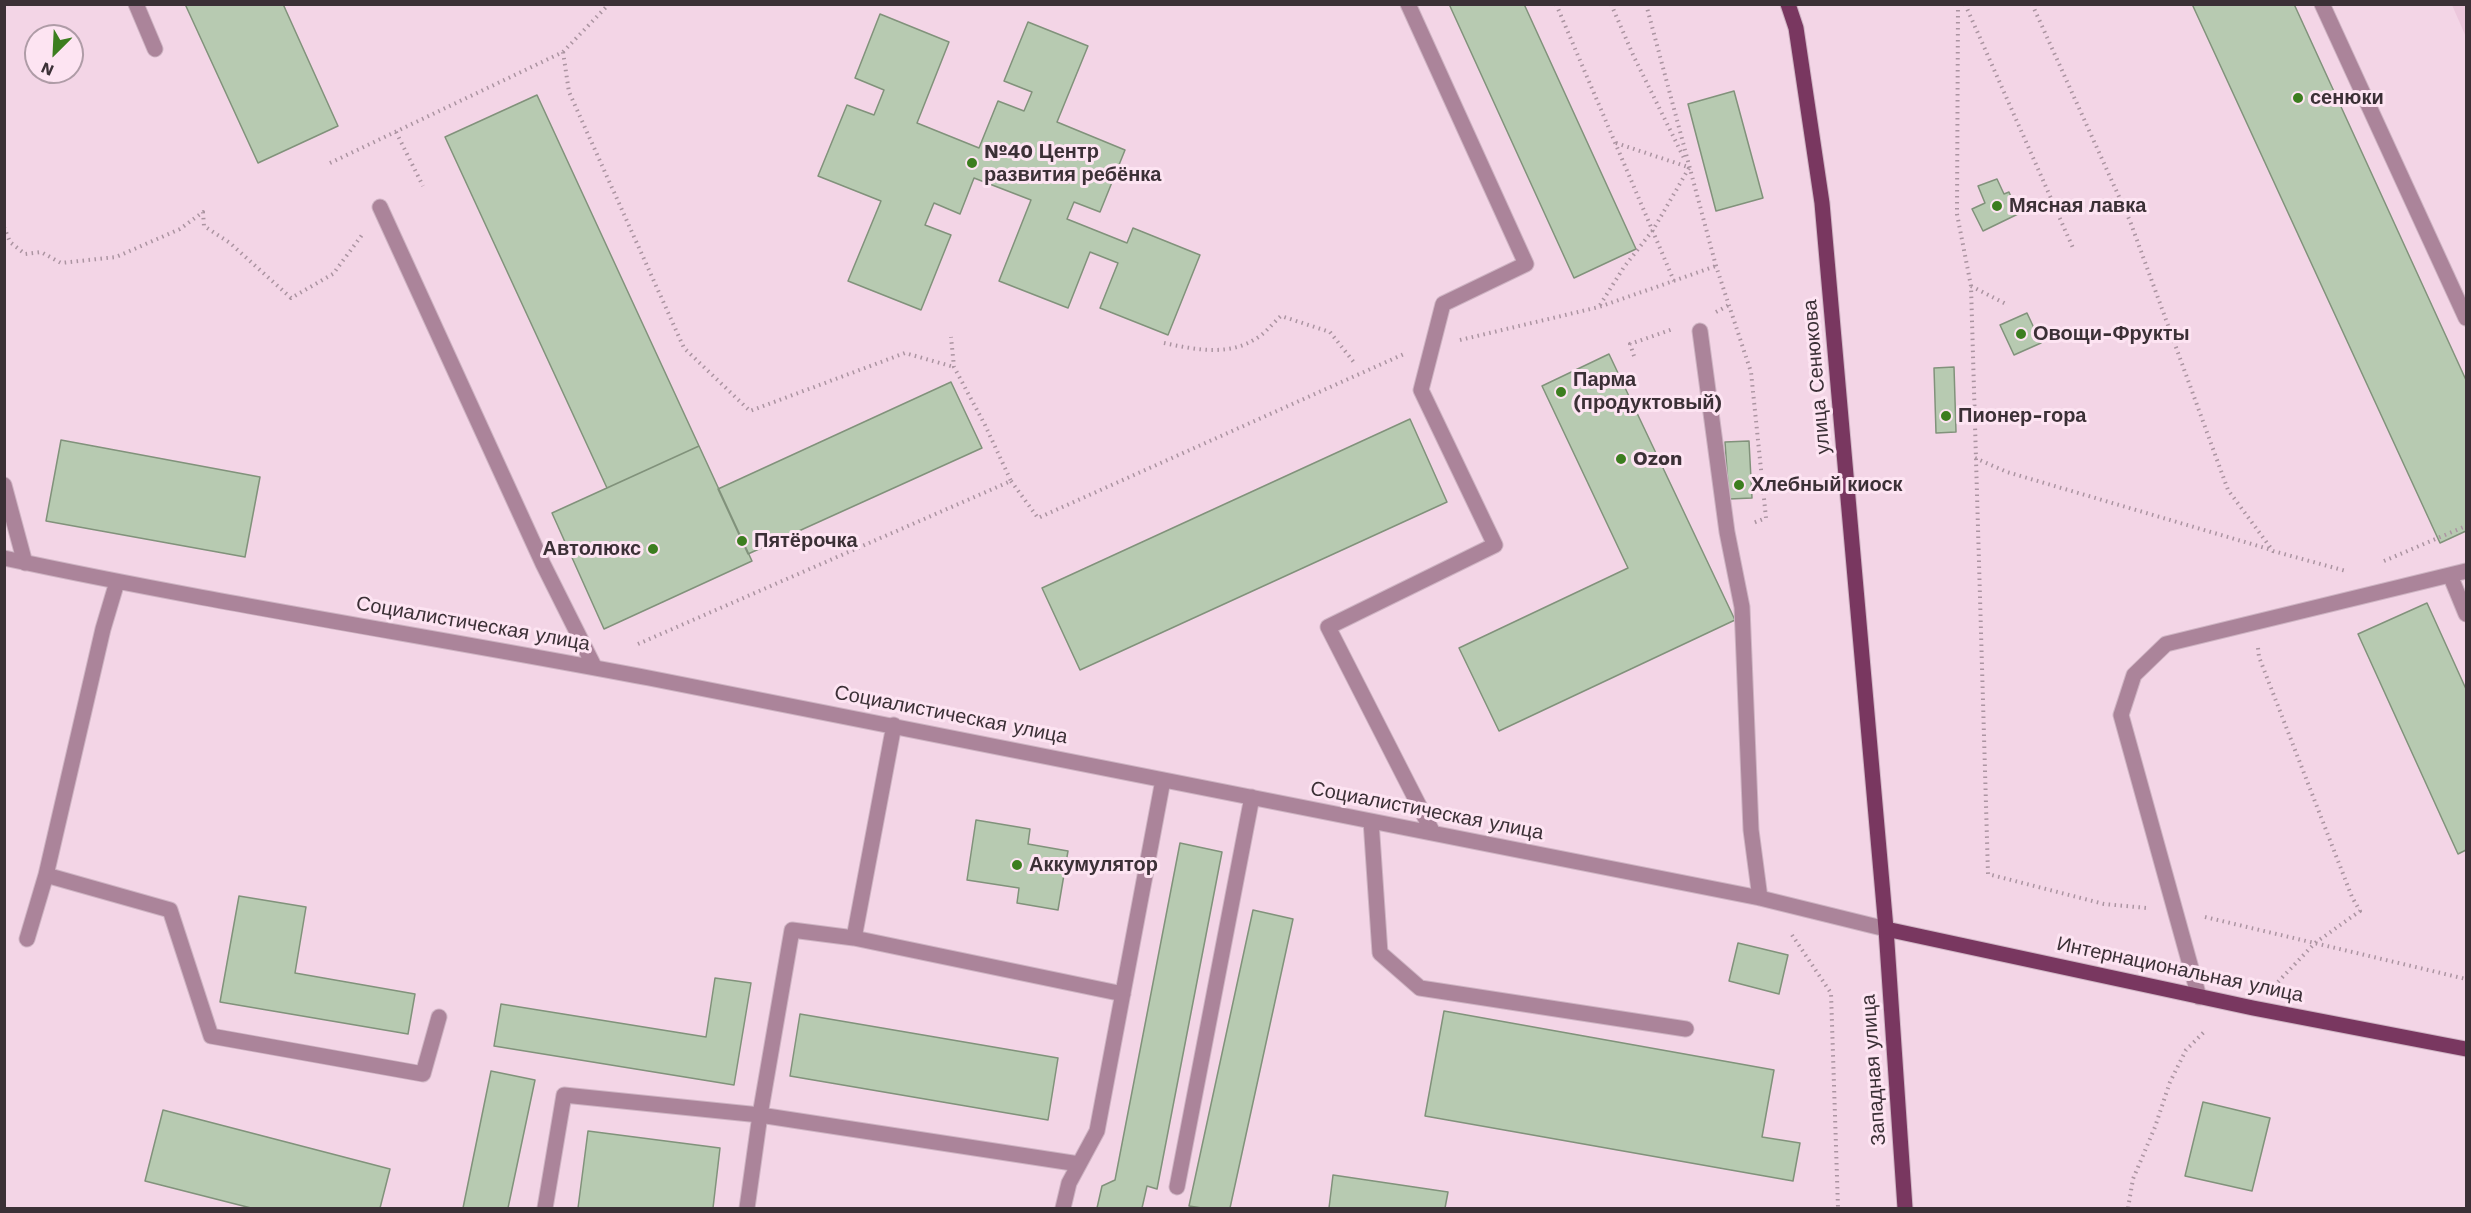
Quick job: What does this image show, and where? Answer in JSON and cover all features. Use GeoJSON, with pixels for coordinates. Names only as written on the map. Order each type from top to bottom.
{"type":"FeatureCollection","features":[{"type":"Feature","properties":{"kind":"main road","name":"улица Сенюкова"},"geometry":{"type":"LineString","coordinates":[[1788,4],[1796,28],[1822,203],[1886,929]]}},
{"type":"Feature","properties":{"kind":"main road","name":"Интернациональная улица"},"geometry":{"type":"LineString","coordinates":[[1886,929],[2199,997],[2466,1049]]}},
{"type":"Feature","properties":{"kind":"main road","name":"Западная улица"},"geometry":{"type":"LineString","coordinates":[[1886,929],[1905,1209]]}},
{"type":"Feature","properties":{"kind":"street"},"geometry":{"type":"LineString","coordinates":[[136,4],[155,49]]}},
{"type":"Feature","properties":{"kind":"street"},"geometry":{"type":"LineString","coordinates":[[1408,4],[1526,264],[1443,304],[1420,390],[1494,544],[1328,627],[1433,833]]}},
{"type":"Feature","properties":{"kind":"street"},"geometry":{"type":"LineString","coordinates":[[2322,4],[2466,318]]}},
{"type":"Feature","properties":{"kind":"street"},"geometry":{"type":"LineString","coordinates":[[380,207],[543,564],[595,668]]}},
{"type":"Feature","properties":{"kind":"street"},"geometry":{"type":"LineString","coordinates":[[1700,331],[1728,532],[1742,608],[1751,830],[1760,898]]}},
{"type":"Feature","properties":{"kind":"street"},"geometry":{"type":"LineString","coordinates":[[4,485],[25,562]]}},
{"type":"Feature","properties":{"kind":"street","name":"Социалистическая улица"},"geometry":{"type":"LineString","coordinates":[[4,558],[117,582],[595,668],[894,725],[1760,898],[1886,929]]}},
{"type":"Feature","properties":{"kind":"street"},"geometry":{"type":"LineString","coordinates":[[2199,997],[2121,715],[2134,675],[2166,644],[2466,571]]}},
{"type":"Feature","properties":{"kind":"street"},"geometry":{"type":"LineString","coordinates":[[2450,575],[2466,614]]}},
{"type":"Feature","properties":{"kind":"street"},"geometry":{"type":"LineString","coordinates":[[27,939],[46,875],[100,640],[117,582]]}},
{"type":"Feature","properties":{"kind":"street"},"geometry":{"type":"LineString","coordinates":[[854,938],[894,725]]}},
{"type":"Feature","properties":{"kind":"street"},"geometry":{"type":"LineString","coordinates":[[1063,1209],[1069,1183],[1097,1131],[1163,780]]}},
{"type":"Feature","properties":{"kind":"street"},"geometry":{"type":"LineString","coordinates":[[1177,1187],[1252,797]]}},
{"type":"Feature","properties":{"kind":"street"},"geometry":{"type":"LineString","coordinates":[[1371,821],[1380,954],[1420,988],[1686,1029]]}},
{"type":"Feature","properties":{"kind":"street"},"geometry":{"type":"LineString","coordinates":[[46,875],[170,910],[211,1036],[423,1074],[440,1017]]}},
{"type":"Feature","properties":{"kind":"street"},"geometry":{"type":"LineString","coordinates":[[747,1209],[760,1115],[792,930],[854,938],[1123,994]]}},
{"type":"Feature","properties":{"kind":"street"},"geometry":{"type":"LineString","coordinates":[[545,1209],[564,1095],[760,1115],[1079,1164]]}},
{"type":"Feature","properties":{"kind":"path"},"geometry":{"type":"LineString","coordinates":[[330,163],[563,52],[609,4]]}},
{"type":"Feature","properties":{"kind":"path"},"geometry":{"type":"LineString","coordinates":[[1556,4],[1674,280]]}},
{"type":"Feature","properties":{"kind":"path"},"geometry":{"type":"LineString","coordinates":[[1611,4],[1634,57],[1689,167]]}},
{"type":"Feature","properties":{"kind":"path"},"geometry":{"type":"LineString","coordinates":[[1646,4],[1716,266],[1751,372],[1766,518],[1728,532]]}},
{"type":"Feature","properties":{"kind":"path"},"geometry":{"type":"LineString","coordinates":[[1958,4],[1957,214],[1971,286],[1988,874],[2104,904],[2175,910],[2466,979]]}},
{"type":"Feature","properties":{"kind":"path"},"geometry":{"type":"LineString","coordinates":[[1965,4],[2073,248]]}},
{"type":"Feature","properties":{"kind":"path"},"geometry":{"type":"LineString","coordinates":[[2032,4],[2130,221],[2228,490],[2273,550]]}},
{"type":"Feature","properties":{"kind":"path"},"geometry":{"type":"LineString","coordinates":[[563,52],[569,92],[684,348],[750,411],[905,353],[954,367]]}},
{"type":"Feature","properties":{"kind":"path"},"geometry":{"type":"LineString","coordinates":[[396,132],[423,186]]}},
{"type":"Feature","properties":{"kind":"path"},"geometry":{"type":"LineString","coordinates":[[1616,143],[1689,167]]}},
{"type":"Feature","properties":{"kind":"path"},"geometry":{"type":"LineString","coordinates":[[1599,307],[1624,267],[1653,230],[1689,167]]}},
{"type":"Feature","properties":{"kind":"path"},"geometry":{"type":"LineString","coordinates":[[4,227],[10,242],[25,254],[41,252],[61,263],[116,257],[180,230],[203,212],[204,225],[230,243],[291,298],[333,274],[367,229],[390,227]]}},
{"type":"Feature","properties":{"kind":"path"},"geometry":{"type":"LineString","coordinates":[[951,337],[954,367],[1011,481],[1038,518],[1400,355],[1599,307],[1716,266]]}},
{"type":"Feature","properties":{"kind":"path"},"geometry":{"type":"LineString","coordinates":[[1971,286],[2008,305]]}},
{"type":"Feature","properties":{"kind":"path"},"geometry":{"type":"LineString","coordinates":[[1164,343],[1193,350],[1227,351],[1260,336],[1281,316],[1330,332],[1356,365]]}},
{"type":"Feature","properties":{"kind":"path"},"geometry":{"type":"LineString","coordinates":[[1976,458],[2007,472],[2354,573]]}},
{"type":"Feature","properties":{"kind":"path"},"geometry":{"type":"LineString","coordinates":[[638,644],[1011,481]]}},
{"type":"Feature","properties":{"kind":"path"},"geometry":{"type":"LineString","coordinates":[[2375,564],[2466,526]]}},
{"type":"Feature","properties":{"kind":"path"},"geometry":{"type":"LineString","coordinates":[[2253,1008],[2315,944],[2360,911],[2352,897],[2259,657],[2255,623]]}},
{"type":"Feature","properties":{"kind":"path"},"geometry":{"type":"LineString","coordinates":[[1760,898],[1796,940],[1831,993],[1838,1209]]}},
{"type":"Feature","properties":{"kind":"path"},"geometry":{"type":"LineString","coordinates":[[2128,1209],[2133,1179],[2155,1127],[2170,1082],[2186,1050],[2205,1031]]}},
{"type":"Feature","properties":{"kind":"shaded area"},"geometry":{"type":"Polygon","coordinates":[[[2452,5],[2466,5],[2466,37],[2452,5]]]}},
{"type":"Feature","properties":{"kind":"building"},"geometry":{"type":"Polygon","coordinates":[[[185,4],[283,4],[338,126],[258,163],[185,4]]]}},
{"type":"Feature","properties":{"kind":"building"},"geometry":{"type":"Polygon","coordinates":[[[1449,4],[1524,4],[1636,249],[1574,278],[1449,4]]]}},
{"type":"Feature","properties":{"kind":"building"},"geometry":{"type":"Polygon","coordinates":[[[2192,4],[2294,4],[2466,380],[2466,531],[2440,543],[2192,4]]]}},
{"type":"Feature","properties":{"kind":"building","name":"№40 Центр развития ребёнка"},"geometry":{"type":"Polygon","coordinates":[[[880,14],[949,42],[917,123],[979,148],[998,101],[1024,111],[1032,92],[1004,81],[1028,22],[1088,46],[1057,122],[1125,150],[1100,212],[1074,202],[1067,219],[1127,243],[1133,228],[1200,255],[1168,335],[1100,308],[1118,263],[1090,252],[1068,308],[999,281],[1031,200],[974,178],[960,214],[934,203],[925,225],[951,235],[921,310],[848,281],[881,201],[818,176],[847,105],[874,115],[884,90],[855,78],[880,14]]]}},
{"type":"Feature","properties":{"kind":"building"},"geometry":{"type":"Polygon","coordinates":[[[1734,91],[1763,198],[1716,211],[1688,104],[1734,91]]]}},
{"type":"Feature","properties":{"kind":"building"},"geometry":{"type":"Polygon","coordinates":[[[537,95],[699,446],[607,488],[445,137],[537,95]]]}},
{"type":"Feature","properties":{"kind":"building","name":"Мясная лавка"},"geometry":{"type":"Polygon","coordinates":[[[1997,179],[2004,194],[2009,192],[2018,214],[1983,231],[1972,209],[1985,203],[1978,186],[1997,179]]]}},
{"type":"Feature","properties":{"kind":"building","name":"Овощи-Фрукты"},"geometry":{"type":"Polygon","coordinates":[[[2027,313],[2041,343],[2014,355],[2000,325],[2027,313]]]}},
{"type":"Feature","properties":{"kind":"building"},"geometry":{"type":"Polygon","coordinates":[[[1609,354],[1735,620],[1499,731],[1459,648],[1628,568],[1542,386],[1609,354]]]}},
{"type":"Feature","properties":{"kind":"building"},"geometry":{"type":"Polygon","coordinates":[[[1954,367],[1956,432],[1936,433],[1934,368],[1954,367]]]}},
{"type":"Feature","properties":{"kind":"building"},"geometry":{"type":"Polygon","coordinates":[[[951,382],[982,448],[748,554],[718,489],[951,382]]]}},
{"type":"Feature","properties":{"kind":"building"},"geometry":{"type":"Polygon","coordinates":[[[1410,419],[1447,502],[1080,670],[1042,588],[1410,419]]]}},
{"type":"Feature","properties":{"kind":"building"},"geometry":{"type":"Polygon","coordinates":[[[61,440],[260,477],[245,557],[46,521],[61,440]]]}},
{"type":"Feature","properties":{"kind":"building"},"geometry":{"type":"Polygon","coordinates":[[[1749,441],[1752,498],[1729,499],[1725,442],[1749,441]]]}},
{"type":"Feature","properties":{"kind":"building"},"geometry":{"type":"Polygon","coordinates":[[[699,446],[752,561],[604,629],[552,513],[699,446]]]}},
{"type":"Feature","properties":{"kind":"building"},"geometry":{"type":"Polygon","coordinates":[[[2427,603],[2466,689],[2466,850],[2458,854],[2358,634],[2427,603]]]}},
{"type":"Feature","properties":{"kind":"building","name":"Аккумулятор"},"geometry":{"type":"Polygon","coordinates":[[[976,820],[1030,829],[1028,844],[1068,851],[1058,910],[1017,903],[1019,888],[967,880],[976,820]]]}},
{"type":"Feature","properties":{"kind":"building"},"geometry":{"type":"Polygon","coordinates":[[[1180,843],[1222,852],[1157,1189],[1147,1186],[1142,1208],[1097,1208],[1102,1186],[1115,1180],[1180,843]]]}},
{"type":"Feature","properties":{"kind":"building"},"geometry":{"type":"Polygon","coordinates":[[[239,896],[306,907],[295,973],[415,994],[408,1034],[220,1002],[239,896]]]}},
{"type":"Feature","properties":{"kind":"building"},"geometry":{"type":"Polygon","coordinates":[[[1253,910],[1293,919],[1230,1208],[1189,1206],[1253,910]]]}},
{"type":"Feature","properties":{"kind":"building"},"geometry":{"type":"Polygon","coordinates":[[[1738,943],[1788,955],[1779,994],[1729,981],[1738,943]]]}},
{"type":"Feature","properties":{"kind":"building"},"geometry":{"type":"Polygon","coordinates":[[[715,978],[751,983],[734,1085],[494,1046],[501,1004],[706,1037],[715,978]]]}},
{"type":"Feature","properties":{"kind":"building"},"geometry":{"type":"Polygon","coordinates":[[[1444,1011],[1774,1070],[1762,1137],[1800,1143],[1793,1181],[1425,1116],[1444,1011]]]}},
{"type":"Feature","properties":{"kind":"building"},"geometry":{"type":"Polygon","coordinates":[[[800,1014],[1058,1058],[1048,1120],[790,1076],[800,1014]]]}},
{"type":"Feature","properties":{"kind":"building"},"geometry":{"type":"Polygon","coordinates":[[[491,1071],[535,1080],[508,1208],[463,1208],[491,1071]]]}},
{"type":"Feature","properties":{"kind":"building"},"geometry":{"type":"Polygon","coordinates":[[[2203,1102],[2270,1118],[2252,1191],[2185,1176],[2203,1102]]]}},
{"type":"Feature","properties":{"kind":"building"},"geometry":{"type":"Polygon","coordinates":[[[163,1110],[390,1169],[380,1208],[251,1208],[145,1181],[163,1110]]]}},
{"type":"Feature","properties":{"kind":"building"},"geometry":{"type":"Polygon","coordinates":[[[588,1131],[720,1148],[713,1208],[578,1208],[588,1131]]]}},
{"type":"Feature","properties":{"kind":"building"},"geometry":{"type":"Polygon","coordinates":[[[1333,1175],[1448,1192],[1445,1208],[1329,1208],[1333,1175]]]}},
{"type":"Feature","properties":{"kind":"place","name":"сенюки"},"geometry":{"type":"Point","coordinates":[2298,98]}},
{"type":"Feature","properties":{"kind":"place","name":"№40 Центр развития ребёнка"},"geometry":{"type":"Point","coordinates":[972,163]}},
{"type":"Feature","properties":{"kind":"place","name":"Мясная лавка"},"geometry":{"type":"Point","coordinates":[1997,206]}},
{"type":"Feature","properties":{"kind":"place","name":"Овощи-Фрукты"},"geometry":{"type":"Point","coordinates":[2021,334]}},
{"type":"Feature","properties":{"kind":"place","name":"Парма (продуктовый)"},"geometry":{"type":"Point","coordinates":[1561,392]}},
{"type":"Feature","properties":{"kind":"place","name":"Пионер-гора"},"geometry":{"type":"Point","coordinates":[1946,416]}},
{"type":"Feature","properties":{"kind":"place","name":"Ozon"},"geometry":{"type":"Point","coordinates":[1621,459]}},
{"type":"Feature","properties":{"kind":"place","name":"Хлебный киоск"},"geometry":{"type":"Point","coordinates":[1739,485]}},
{"type":"Feature","properties":{"kind":"place","name":"Пятёрочка"},"geometry":{"type":"Point","coordinates":[742,541]}},
{"type":"Feature","properties":{"kind":"place","name":"Автолюкс"},"geometry":{"type":"Point","coordinates":[653,549]}},
{"type":"Feature","properties":{"kind":"place","name":"Аккумулятор"},"geometry":{"type":"Point","coordinates":[1017,865]}}]}
